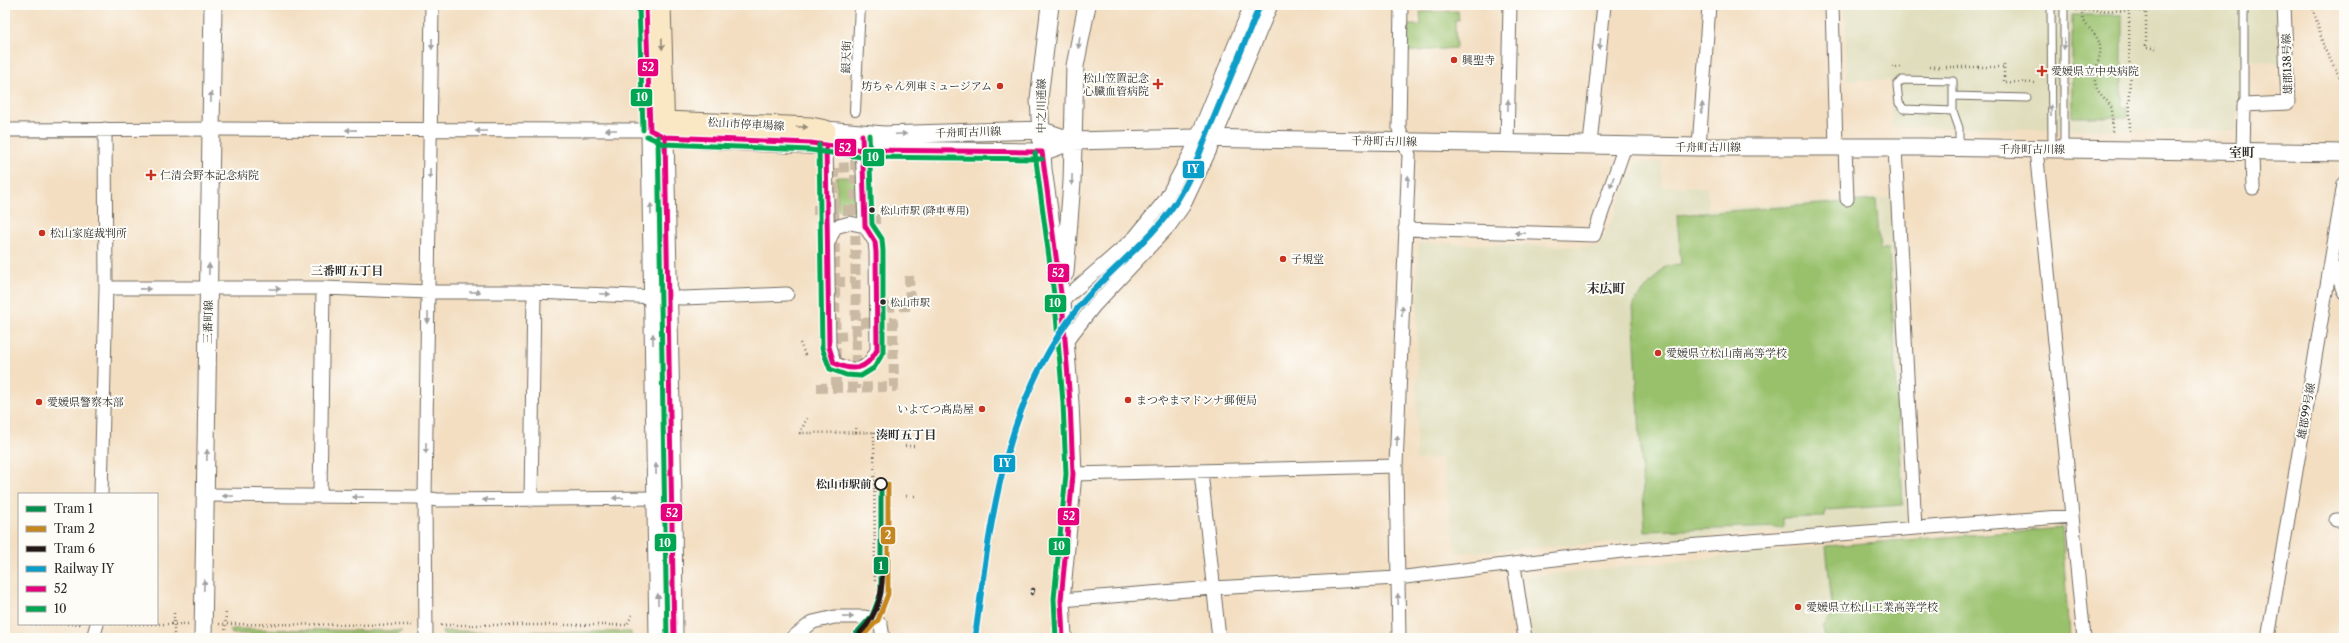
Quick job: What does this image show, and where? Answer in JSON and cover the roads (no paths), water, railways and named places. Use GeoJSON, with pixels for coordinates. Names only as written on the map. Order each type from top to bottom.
{"type":"FeatureCollection","features":[{"type":"Feature","properties":{"kind":"main road"},"geometry":{"type":"LineString","coordinates":[[646,5],[660,129]]}},
{"type":"Feature","properties":{"kind":"main road"},"geometry":{"type":"LineString","coordinates":[[660,5],[660,129]]}},
{"type":"Feature","properties":{"kind":"main road","name":"松山市停車場線"},"geometry":{"type":"LineString","coordinates":[[660,129],[811,127],[826,138]]}},
{"type":"Feature","properties":{"kind":"street","name":"三番町線"},"geometry":{"type":"LineString","coordinates":[[203,631],[213,5]]}},
{"type":"Feature","properties":{"kind":"street"},"geometry":{"type":"LineString","coordinates":[[426,631],[425,498],[432,5]]}},
{"type":"Feature","properties":{"kind":"street","name":"銀天街"},"geometry":{"type":"LineString","coordinates":[[855,111],[860,5]]}},
{"type":"Feature","properties":{"kind":"street","name":"中之川通線"},"geometry":{"type":"LineString","coordinates":[[1050,5],[1041,65],[1039,98],[1040,130],[1062,302],[1070,403],[1073,474],[1061,600],[1063,638]]}},
{"type":"Feature","properties":{"kind":"street","name":"中之川通線"},"geometry":{"type":"LineString","coordinates":[[1062,302],[1069,230],[1076,66],[1087,5]]}},
{"type":"Feature","properties":{"kind":"street"},"geometry":{"type":"LineString","coordinates":[[1062,302],[1134,238],[1150,220],[1178,177],[1196,138],[1251,5]]}},
{"type":"Feature","properties":{"kind":"street"},"geometry":{"type":"LineString","coordinates":[[1065,344],[1094,306],[1170,225],[1184,205],[1271,5]]}},
{"type":"Feature","properties":{"kind":"street"},"geometry":{"type":"LineString","coordinates":[[1399,638],[1396,466],[1409,155],[1399,129],[1401,5]]}},
{"type":"Feature","properties":{"kind":"street"},"geometry":{"type":"LineString","coordinates":[[1507,144],[1510,5]]}},
{"type":"Feature","properties":{"kind":"street"},"geometry":{"type":"LineString","coordinates":[[1590,144],[1604,5]]}},
{"type":"Feature","properties":{"kind":"street"},"geometry":{"type":"LineString","coordinates":[[1699,147],[1709,5]]}},
{"type":"Feature","properties":{"kind":"street"},"geometry":{"type":"LineString","coordinates":[[1832,5],[1841,147],[1847,199]]}},
{"type":"Feature","properties":{"kind":"street","name":"雄郡138号線"},"geometry":{"type":"LineString","coordinates":[[2244,105],[2288,103],[2284,5]]}},
{"type":"Feature","properties":{"kind":"street"},"geometry":{"type":"LineString","coordinates":[[2244,105],[2247,153],[2253,188]]}},
{"type":"Feature","properties":{"kind":"street"},"geometry":{"type":"LineString","coordinates":[[5,130],[210,128],[431,131],[660,129],[660,296],[665,498],[674,638]]}},
{"type":"Feature","properties":{"kind":"street"},"geometry":{"type":"LineString","coordinates":[[101,493],[106,288],[105,129]]}},
{"type":"Feature","properties":{"kind":"street","name":"千舟町古川線"},"geometry":{"type":"LineString","coordinates":[[862,142],[1040,130],[1073,141]]}},
{"type":"Feature","properties":{"kind":"street"},"geometry":{"type":"LineString","coordinates":[[826,138],[862,142],[865,226],[875,242],[877,350],[872,361],[861,369],[851,371],[834,363],[829,347],[826,138]]}},
{"type":"Feature","properties":{"kind":"street","name":"千舟町古川線"},"geometry":{"type":"LineString","coordinates":[[862,142],[1042,152],[1073,141],[1214,138],[1699,147],[1958,148],[2247,153],[2344,153]]}},
{"type":"Feature","properties":{"kind":"street"},"geometry":{"type":"LineString","coordinates":[[1405,229],[1594,235],[1625,146]]}},
{"type":"Feature","properties":{"kind":"street"},"geometry":{"type":"LineString","coordinates":[[1895,148],[1915,528]]}},
{"type":"Feature","properties":{"kind":"street"},"geometry":{"type":"LineString","coordinates":[[2051,149],[2072,516],[2084,638]]}},
{"type":"Feature","properties":{"kind":"street","name":"雄郡99号線"},"geometry":{"type":"LineString","coordinates":[[2268,638],[2344,184]]}},
{"type":"Feature","properties":{"kind":"street"},"geometry":{"type":"LineString","coordinates":[[827,246],[835,227],[850,224],[865,226]]}},
{"type":"Feature","properties":{"kind":"street"},"geometry":{"type":"LineString","coordinates":[[2331,264],[2338,275],[2344,293]]}},
{"type":"Feature","properties":{"kind":"street"},"geometry":{"type":"LineString","coordinates":[[106,288],[323,288],[429,292],[534,292],[660,296],[786,294]]}},
{"type":"Feature","properties":{"kind":"street"},"geometry":{"type":"LineString","coordinates":[[320,496],[323,288]]}},
{"type":"Feature","properties":{"kind":"street"},"geometry":{"type":"LineString","coordinates":[[531,500],[534,292]]}},
{"type":"Feature","properties":{"kind":"street"},"geometry":{"type":"LineString","coordinates":[[1073,474],[1396,466]]}},
{"type":"Feature","properties":{"kind":"street"},"geometry":{"type":"LineString","coordinates":[[1201,472],[1219,638]]}},
{"type":"Feature","properties":{"kind":"street"},"geometry":{"type":"LineString","coordinates":[[206,495],[425,498],[438,500],[665,498]]}},
{"type":"Feature","properties":{"kind":"street"},"geometry":{"type":"LineString","coordinates":[[658,638],[665,498]]}},
{"type":"Feature","properties":{"kind":"street"},"geometry":{"type":"LineString","coordinates":[[1061,600],[1213,588],[1397,578],[1514,566],[1622,551],[2072,516]]}},
{"type":"Feature","properties":{"kind":"street"},"geometry":{"type":"LineString","coordinates":[[1514,566],[1525,638]]}},
{"type":"Feature","properties":{"kind":"street"},"geometry":{"type":"LineString","coordinates":[[792,638],[812,622],[835,617],[863,617],[874,619],[881,625],[882,638]]}},
{"type":"Feature","properties":{"kind":"street"},"geometry":{"type":"LineString","coordinates":[[92,638],[97,625]]}},
{"type":"Feature","properties":{"kind":"lane"},"geometry":{"type":"LineString","coordinates":[[2051,5],[2051,149]]}},
{"type":"Feature","properties":{"kind":"lane"},"geometry":{"type":"LineString","coordinates":[[2244,5],[2244,105]]}},
{"type":"Feature","properties":{"kind":"lane"},"geometry":{"type":"LineString","coordinates":[[2051,149],[2064,7]]}},
{"type":"Feature","properties":{"kind":"lane"},"geometry":{"type":"LineString","coordinates":[[1953,111],[1904,109],[1899,103],[1898,85],[1902,80],[1953,81],[1953,111],[1959,128],[1958,148]]}},
{"type":"Feature","properties":{"kind":"lane"},"geometry":{"type":"LineString","coordinates":[[1953,96],[2027,98]]}},
{"type":"Feature","properties":{"kind":"tunnel"},"geometry":{"type":"LineString","coordinates":[[855,145],[856,389]]}},
{"type":"Feature","properties":{"kind":"tunnel"},"geometry":{"type":"LineString","coordinates":[[836,388],[834,168],[855,167]]}},
{"type":"Feature","properties":{"kind":"tunnel"},"geometry":{"type":"LineString","coordinates":[[813,210],[855,210]]}},
{"type":"Feature","properties":{"kind":"tunnel"},"geometry":{"type":"LineString","coordinates":[[859,220],[880,219]]}},
{"type":"Feature","properties":{"kind":"tunnel"},"geometry":{"type":"LineString","coordinates":[[874,311],[874,307],[910,306],[909,275]]}},
{"type":"Feature","properties":{"kind":"tunnel"},"geometry":{"type":"LineString","coordinates":[[835,282],[856,282]]}},
{"type":"Feature","properties":{"kind":"tunnel"},"geometry":{"type":"LineString","coordinates":[[817,388],[894,387],[893,322],[856,323]]}},
{"type":"Feature","properties":{"kind":"tunnel"},"geometry":{"type":"LineString","coordinates":[[836,336],[856,335]]}},
{"type":"Feature","properties":{"kind":"tram line","name":"1"},"geometry":{"type":"LineString","coordinates":[[852,638],[872,616],[881,593],[881,484]]}},
{"type":"Feature","properties":{"kind":"tram line","name":"2"},"geometry":{"type":"LineString","coordinates":[[861,638],[878,620],[888,594],[888,484]]}},
{"type":"Feature","properties":{"kind":"tram line"},"geometry":{"type":"LineString","coordinates":[[890,539],[890,560]]}},
{"type":"Feature","properties":{"kind":"tram line","name":"6"},"geometry":{"type":"LineString","coordinates":[[860,633],[867,625],[877,608],[881,590],[883,560]]}},
{"type":"Feature","properties":{"kind":"rail line","name":"IY"},"geometry":{"type":"LineString","coordinates":[[975,638],[994,508],[1016,425],[1032,384],[1052,346],[1077,309],[1101,282],[1154,231],[1176,202],[1195,165],[1260,5]]}},
{"type":"Feature","properties":{"kind":"place","name":"興聖寺"},"geometry":{"type":"Point","coordinates":[1454,60]}},
{"type":"Feature","properties":{"kind":"place","name":"愛媛県立中央病院"},"geometry":{"type":"Point","coordinates":[2042,71]}},
{"type":"Feature","properties":{"kind":"place","name":"松山笠置記念 心臓血管病院"},"geometry":{"type":"Point","coordinates":[1158,84]}},
{"type":"Feature","properties":{"kind":"place","name":"坊ちゃん列車ミュージアム"},"geometry":{"type":"Point","coordinates":[1000,86]}},
{"type":"Feature","properties":{"kind":"place","name":"仁清会野本記念病院"},"geometry":{"type":"Point","coordinates":[151,175]}},
{"type":"Feature","properties":{"kind":"place","name":"松山市駅 (降車専用)"},"geometry":{"type":"Point","coordinates":[872,210]}},
{"type":"Feature","properties":{"kind":"place","name":"松山家庭裁判所"},"geometry":{"type":"Point","coordinates":[42,233]}},
{"type":"Feature","properties":{"kind":"place","name":"子規堂"},"geometry":{"type":"Point","coordinates":[1283,259]}},
{"type":"Feature","properties":{"kind":"place","name":"松山市駅"},"geometry":{"type":"Point","coordinates":[883,302]}},
{"type":"Feature","properties":{"kind":"place","name":"愛媛県立松山南高等学校"},"geometry":{"type":"Point","coordinates":[1658,353]}},
{"type":"Feature","properties":{"kind":"place","name":"まつやまマドンナ郵便局"},"geometry":{"type":"Point","coordinates":[1128,400]}},
{"type":"Feature","properties":{"kind":"place","name":"愛媛県警察本部"},"geometry":{"type":"Point","coordinates":[39,402]}},
{"type":"Feature","properties":{"kind":"place","name":"いよてつ髙島屋"},"geometry":{"type":"Point","coordinates":[982,409]}},
{"type":"Feature","properties":{"kind":"place","name":"松山市駅前"},"geometry":{"type":"Point","coordinates":[881,484]}},
{"type":"Feature","properties":{"kind":"place","name":"愛媛県立松山工業高等学校"},"geometry":{"type":"Point","coordinates":[1798,607]}},
{"type":"Feature","properties":{"kind":"district","name":"室町"},"geometry":{"type":"Point","coordinates":[2242,152]}},
{"type":"Feature","properties":{"kind":"district","name":"三番町五丁目"},"geometry":{"type":"Point","coordinates":[347,271]}},
{"type":"Feature","properties":{"kind":"district","name":"末広町"},"geometry":{"type":"Point","coordinates":[1606,288]}},
{"type":"Feature","properties":{"kind":"district","name":"湊町五丁目"},"geometry":{"type":"Point","coordinates":[906,435]}}]}
